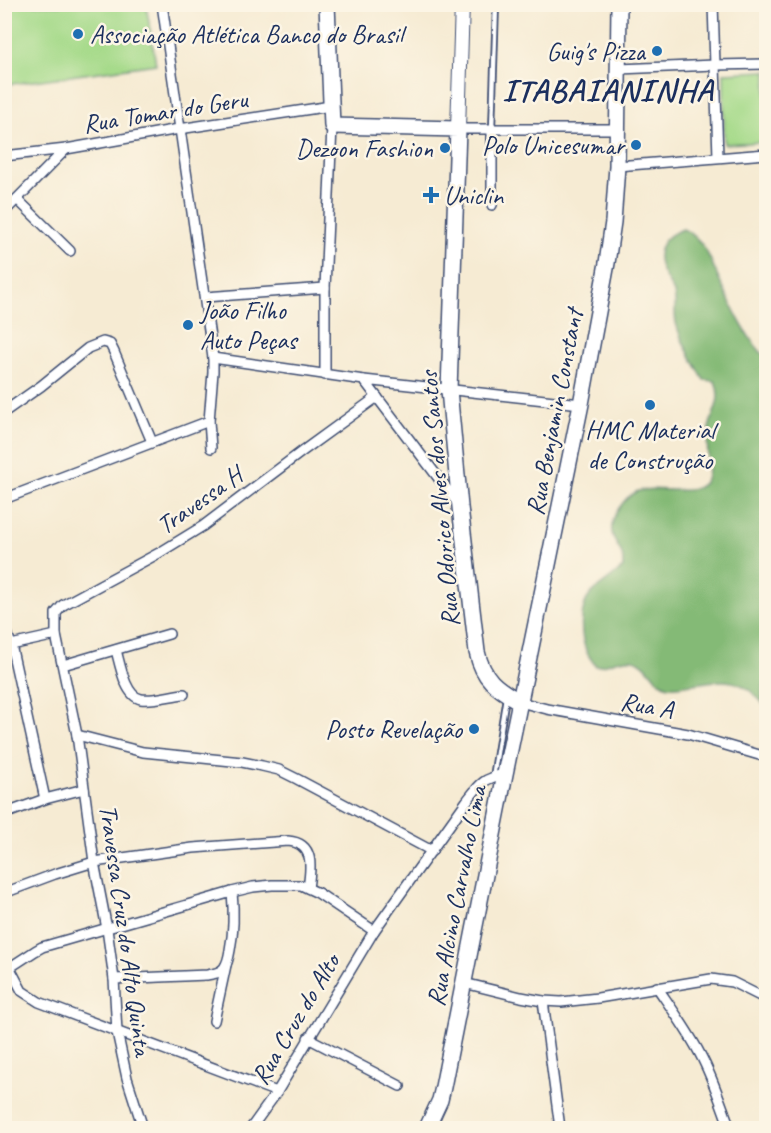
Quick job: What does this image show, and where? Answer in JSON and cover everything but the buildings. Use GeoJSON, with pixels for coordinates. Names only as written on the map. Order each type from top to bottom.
{"type":"FeatureCollection","features":[{"type":"Feature","properties":{"kind":"main road"},"geometry":{"type":"LineString","coordinates":[[327,4],[332,126],[458,129],[462,4]]}},
{"type":"Feature","properties":{"kind":"main road","name":"Rua Benjamin Constant"},"geometry":{"type":"LineString","coordinates":[[513,698],[581,404],[607,263],[618,166],[619,4]]}},
{"type":"Feature","properties":{"kind":"main road","name":"Rua Odorico Alves dos Santos"},"geometry":{"type":"LineString","coordinates":[[458,129],[449,390],[460,507],[480,663],[491,682],[513,698]]}},
{"type":"Feature","properties":{"kind":"main road","name":"Rua Alcino Carvalho Lima"},"geometry":{"type":"LineString","coordinates":[[436,1128],[464,983],[513,698]]}},
{"type":"Feature","properties":{"kind":"main road","name":"Rua Alcino Carvalho Lima"},"geometry":{"type":"LineString","coordinates":[[427,1128],[440,1100]]}},
{"type":"Feature","properties":{"kind":"street"},"geometry":{"type":"LineString","coordinates":[[162,4],[213,357],[209,421],[211,448]]}},
{"type":"Feature","properties":{"kind":"street"},"geometry":{"type":"LineString","coordinates":[[713,4],[718,157]]}},
{"type":"Feature","properties":{"kind":"street"},"geometry":{"type":"LineString","coordinates":[[619,69],[766,64]]}},
{"type":"Feature","properties":{"kind":"street","name":"Rua Tomar do Geru"},"geometry":{"type":"LineString","coordinates":[[4,156],[66,149],[331,106]]}},
{"type":"Feature","properties":{"kind":"street"},"geometry":{"type":"LineString","coordinates":[[325,375],[325,288],[332,126]]}},
{"type":"Feature","properties":{"kind":"street"},"geometry":{"type":"LineString","coordinates":[[458,129],[618,129]]}},
{"type":"Feature","properties":{"kind":"street"},"geometry":{"type":"LineString","coordinates":[[492,129],[492,204]]}},
{"type":"Feature","properties":{"kind":"street"},"geometry":{"type":"LineString","coordinates":[[4,212],[66,149]]}},
{"type":"Feature","properties":{"kind":"street"},"geometry":{"type":"LineString","coordinates":[[618,166],[766,154]]}},
{"type":"Feature","properties":{"kind":"street"},"geometry":{"type":"LineString","coordinates":[[17,199],[70,251]]}},
{"type":"Feature","properties":{"kind":"street"},"geometry":{"type":"LineString","coordinates":[[205,297],[325,288]]}},
{"type":"Feature","properties":{"kind":"street"},"geometry":{"type":"LineString","coordinates":[[4,412],[88,348],[103,342],[111,344],[152,441]]}},
{"type":"Feature","properties":{"kind":"street"},"geometry":{"type":"LineString","coordinates":[[213,357],[364,380],[581,404]]}},
{"type":"Feature","properties":{"kind":"street"},"geometry":{"type":"LineString","coordinates":[[364,380],[460,507]]}},
{"type":"Feature","properties":{"kind":"street","name":"Travessa H"},"geometry":{"type":"LineString","coordinates":[[56,635],[56,613],[63,605],[159,553],[203,526],[377,397]]}},
{"type":"Feature","properties":{"kind":"street"},"geometry":{"type":"LineString","coordinates":[[4,499],[209,421]]}},
{"type":"Feature","properties":{"kind":"street"},"geometry":{"type":"LineString","coordinates":[[4,623],[11,645],[9,665],[45,799]]}},
{"type":"Feature","properties":{"kind":"street"},"geometry":{"type":"LineString","coordinates":[[63,665],[169,634]]}},
{"type":"Feature","properties":{"kind":"street"},"geometry":{"type":"LineString","coordinates":[[11,645],[56,635]]}},
{"type":"Feature","properties":{"kind":"street","name":"Travessa Cruz do Alto Quinta"},"geometry":{"type":"LineString","coordinates":[[56,635],[77,735],[94,862],[107,929],[114,979],[117,1032],[127,1078],[143,1128]]}},
{"type":"Feature","properties":{"kind":"street"},"geometry":{"type":"LineString","coordinates":[[116,650],[126,686],[135,697],[148,699],[184,694]]}},
{"type":"Feature","properties":{"kind":"street","name":"Rua A"},"geometry":{"type":"LineString","coordinates":[[513,698],[547,709],[688,734],[766,757]]}},
{"type":"Feature","properties":{"kind":"street"},"geometry":{"type":"LineString","coordinates":[[77,735],[143,752],[242,762],[279,770],[432,852]]}},
{"type":"Feature","properties":{"kind":"street","name":"Rua Cruz do Alto"},"geometry":{"type":"LineString","coordinates":[[251,1128],[277,1092],[374,931],[476,789],[482,782],[499,776]]}},
{"type":"Feature","properties":{"kind":"street"},"geometry":{"type":"LineString","coordinates":[[4,814],[45,799],[84,789]]}},
{"type":"Feature","properties":{"kind":"street"},"geometry":{"type":"LineString","coordinates":[[4,893],[94,862],[193,848],[294,841],[304,846],[310,857],[311,871],[308,888]]}},
{"type":"Feature","properties":{"kind":"street"},"geometry":{"type":"LineString","coordinates":[[9,968],[42,947],[232,892],[272,885],[292,885],[318,892],[374,931]]}},
{"type":"Feature","properties":{"kind":"street"},"geometry":{"type":"LineString","coordinates":[[214,1021],[234,928],[232,892]]}},
{"type":"Feature","properties":{"kind":"street"},"geometry":{"type":"LineString","coordinates":[[4,957],[18,986],[39,1002],[277,1092]]}},
{"type":"Feature","properties":{"kind":"street"},"geometry":{"type":"LineString","coordinates":[[114,979],[214,974],[226,965]]}},
{"type":"Feature","properties":{"kind":"street"},"geometry":{"type":"LineString","coordinates":[[464,983],[543,1001],[561,1002],[700,980],[722,979],[766,999]]}},
{"type":"Feature","properties":{"kind":"street"},"geometry":{"type":"LineString","coordinates":[[657,987],[701,1055],[730,1128]]}},
{"type":"Feature","properties":{"kind":"street"},"geometry":{"type":"LineString","coordinates":[[543,1001],[560,1128]]}},
{"type":"Feature","properties":{"kind":"street"},"geometry":{"type":"LineString","coordinates":[[308,1038],[400,1086]]}},
{"type":"Feature","properties":{"kind":"lane"},"geometry":{"type":"LineString","coordinates":[[492,129],[495,4]]}},
{"type":"Feature","properties":{"kind":"green space","name":"Associação Atlética Banco do Brasil"},"geometry":{"type":"Polygon","coordinates":[[[4,5],[146,5],[156,64],[5,85],[4,5]]]}},
{"type":"Feature","properties":{"kind":"green space"},"geometry":{"type":"Polygon","coordinates":[[[766,71],[766,142],[724,144],[724,73],[766,71]]]}},
{"type":"Feature","properties":{"kind":"green space"},"geometry":{"type":"Polygon","coordinates":[[[683,229],[702,244],[740,322],[752,342],[766,357],[766,683],[762,694],[764,705],[748,689],[733,682],[715,681],[669,686],[659,681],[639,661],[633,659],[596,666],[584,644],[582,614],[586,600],[623,567],[622,554],[612,532],[615,515],[621,505],[636,492],[644,490],[696,488],[703,484],[707,476],[708,434],[717,402],[717,389],[715,381],[704,380],[682,340],[676,322],[674,293],[663,273],[659,258],[661,246],[665,240],[683,229]]]}},
{"type":"Feature","properties":{"kind":"place","name":"Associação Atlética Banco do Brasil"},"geometry":{"type":"Point","coordinates":[78,34]}},
{"type":"Feature","properties":{"kind":"place","name":"Guig's Pizza"},"geometry":{"type":"Point","coordinates":[657,51]}},
{"type":"Feature","properties":{"kind":"place","name":"Polo Unicesumar"},"geometry":{"type":"Point","coordinates":[636,145]}},
{"type":"Feature","properties":{"kind":"place","name":"Dezoon Fashion"},"geometry":{"type":"Point","coordinates":[445,148]}},
{"type":"Feature","properties":{"kind":"place","name":"Uniclin"},"geometry":{"type":"Point","coordinates":[431,195]}},
{"type":"Feature","properties":{"kind":"place","name":"João Filho Auto Peças"},"geometry":{"type":"Point","coordinates":[188,325]}},
{"type":"Feature","properties":{"kind":"place","name":"HMC Material de Construção"},"geometry":{"type":"Point","coordinates":[650,405]}},
{"type":"Feature","properties":{"kind":"place","name":"Posto Revelação"},"geometry":{"type":"Point","coordinates":[474,729]}},
{"type":"Feature","properties":{"kind":"district","name":"ITABAIANINHA"},"geometry":{"type":"Point","coordinates":[608,90]}}]}
